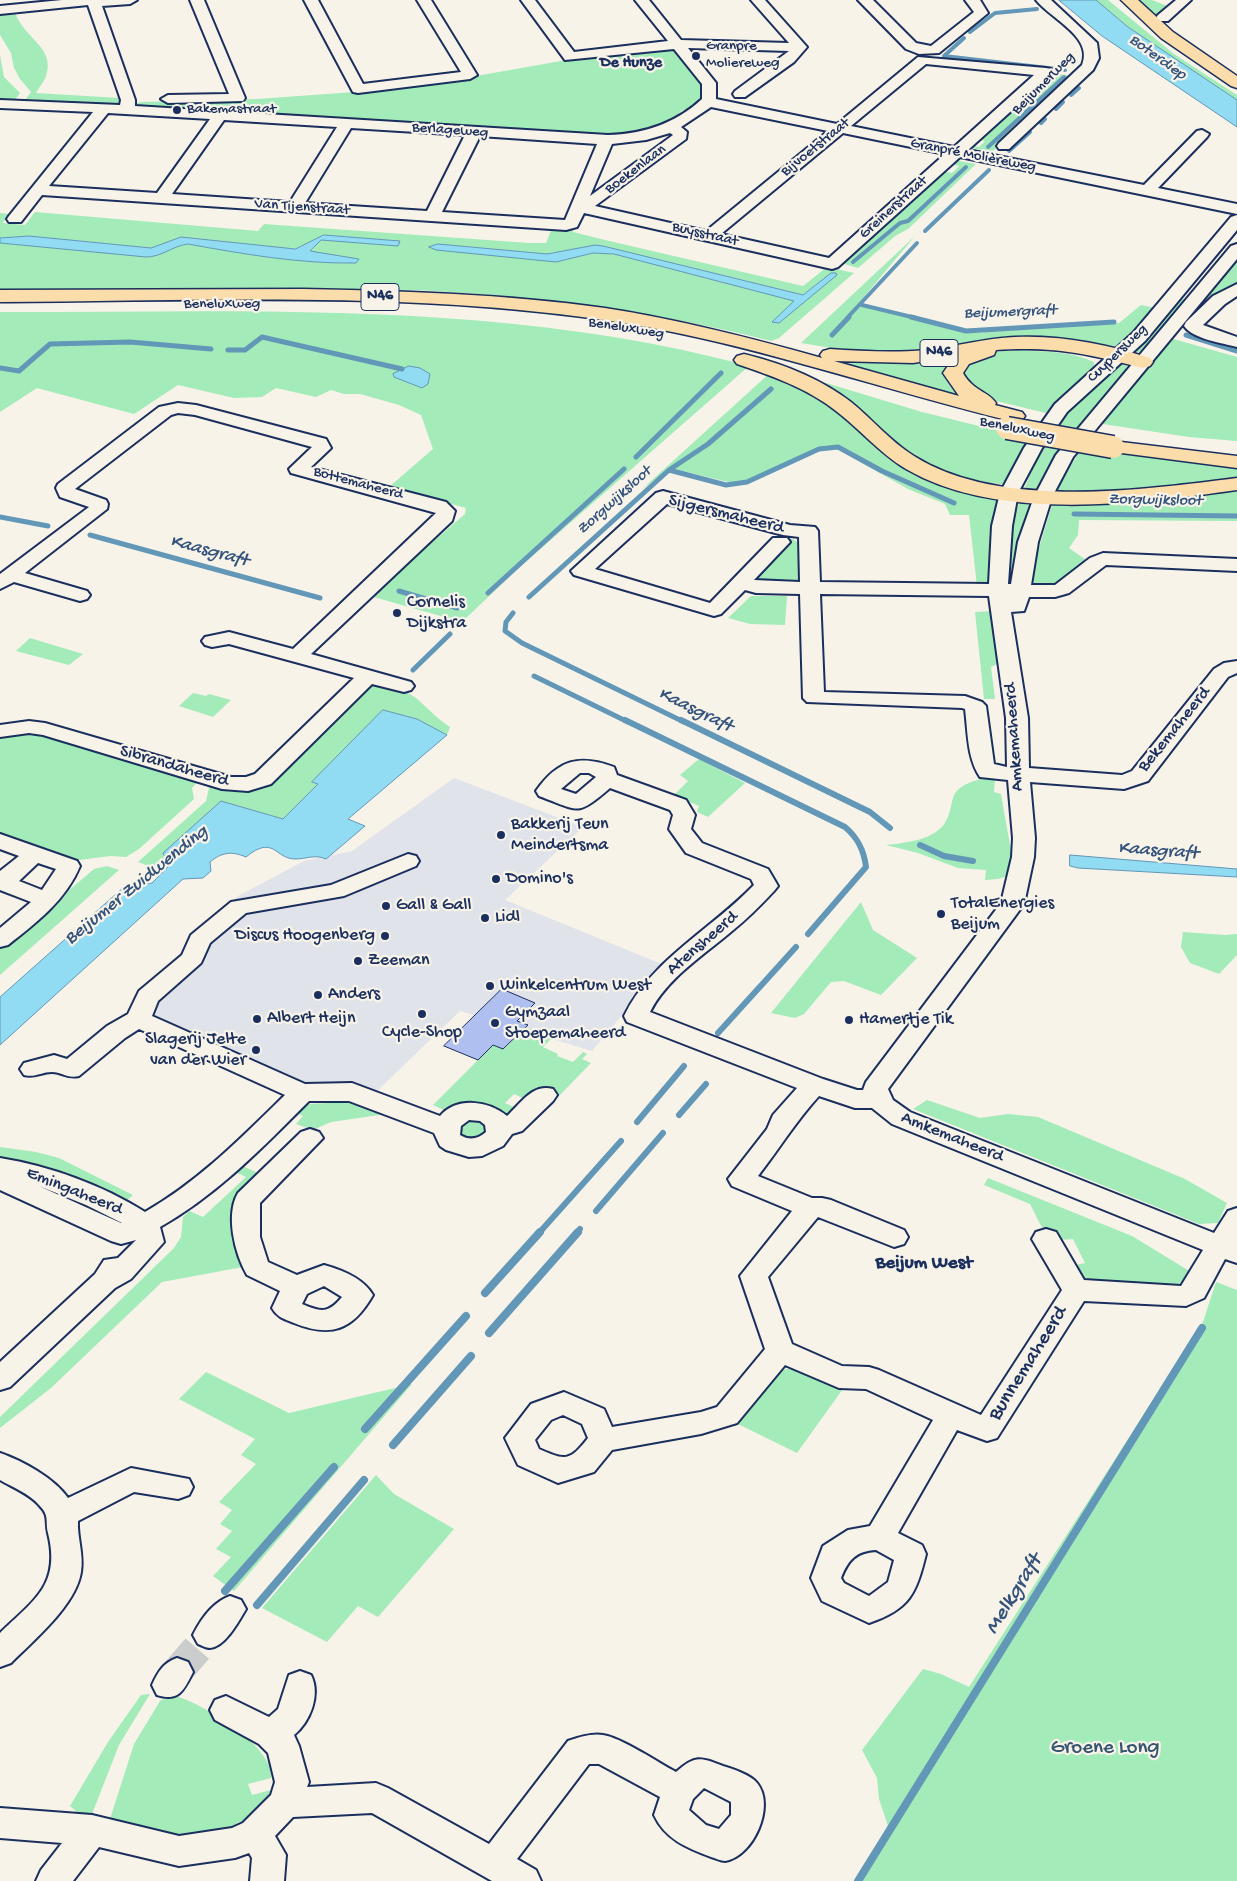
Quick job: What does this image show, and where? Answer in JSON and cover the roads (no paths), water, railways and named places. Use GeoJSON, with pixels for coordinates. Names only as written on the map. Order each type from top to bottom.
{"type":"FeatureCollection","features":[{"type":"Feature","properties":{"kind":"main road"},"geometry":{"type":"LineString","coordinates":[[1129,0],[1167,35],[1237,83]]}},
{"type":"Feature","properties":{"kind":"main road","name":"Beneluxweg"},"geometry":{"type":"LineString","coordinates":[[0,296],[319,296],[451,299],[605,314],[707,333],[756,346],[964,405],[1011,422]]}},
{"type":"Feature","properties":{"kind":"main road","name":"Beneluxweg"},"geometry":{"type":"LineString","coordinates":[[0,306],[319,305],[452,308],[540,316],[690,340],[743,353],[946,413],[1011,422],[1237,462]]}},
{"type":"Feature","properties":{"kind":"main road","name":"N46"},"geometry":{"type":"LineString","coordinates":[[690,340],[784,374],[814,388],[843,406],[898,456],[942,478],[1009,493],[1066,498],[1154,494],[1237,484]]}},
{"type":"Feature","properties":{"kind":"main road","name":"N46"},"geometry":{"type":"LineString","coordinates":[[756,346],[858,357],[926,356],[975,347],[1020,343],[1074,347],[1142,362]]}},
{"type":"Feature","properties":{"kind":"main road","name":"N46"},"geometry":{"type":"LineString","coordinates":[[1011,422],[959,386],[953,373],[962,360],[977,353],[1019,348],[1118,357]]}},
{"type":"Feature","properties":{"kind":"main road","name":"Beneluxweg"},"geometry":{"type":"LineString","coordinates":[[1117,442],[1237,449]]}},
{"type":"Feature","properties":{"kind":"street"},"geometry":{"type":"LineString","coordinates":[[0,10],[94,1],[130,0]]}},
{"type":"Feature","properties":{"kind":"street"},"geometry":{"type":"LineString","coordinates":[[94,1],[128,105],[238,98],[197,0]]}},
{"type":"Feature","properties":{"kind":"street"},"geometry":{"type":"LineString","coordinates":[[311,0],[358,89],[470,74],[424,0]]}},
{"type":"Feature","properties":{"kind":"street"},"geometry":{"type":"LineString","coordinates":[[528,0],[570,57],[678,44],[800,47]]}},
{"type":"Feature","properties":{"kind":"street"},"geometry":{"type":"LineString","coordinates":[[642,0],[709,83],[712,94],[709,102]]}},
{"type":"Feature","properties":{"kind":"street"},"geometry":{"type":"LineString","coordinates":[[758,0],[800,47]]}},
{"type":"Feature","properties":{"kind":"street"},"geometry":{"type":"LineString","coordinates":[[866,0],[911,46],[925,56]]}},
{"type":"Feature","properties":{"kind":"street","name":"Bijvoetstraat"},"geometry":{"type":"LineString","coordinates":[[709,236],[925,56],[981,13],[980,7],[972,0]]}},
{"type":"Feature","properties":{"kind":"street","name":"Beijumerweg"},"geometry":{"type":"LineString","coordinates":[[1004,146],[1080,76],[1092,58],[1090,43],[1043,0]]}},
{"type":"Feature","properties":{"kind":"street"},"geometry":{"type":"LineString","coordinates":[[1162,0],[1182,2]]}},
{"type":"Feature","properties":{"kind":"street"},"geometry":{"type":"LineString","coordinates":[[1164,18],[1182,2]]}},
{"type":"Feature","properties":{"kind":"street"},"geometry":{"type":"LineString","coordinates":[[740,94],[789,59],[800,47]]}},
{"type":"Feature","properties":{"kind":"street","name":"Greinerstraat"},"geometry":{"type":"LineString","coordinates":[[832,264],[1046,72],[925,56]]}},
{"type":"Feature","properties":{"kind":"street","name":"Berlageweg"},"geometry":{"type":"LineString","coordinates":[[0,100],[55,106]]}},
{"type":"Feature","properties":{"kind":"street","name":"Berlageweg"},"geometry":{"type":"LineString","coordinates":[[0,104],[104,108],[128,105],[220,116],[606,140],[651,135],[672,128],[709,102]]}},
{"type":"Feature","properties":{"kind":"street","name":"Granpré Molièreweg"},"geometry":{"type":"LineString","coordinates":[[709,102],[1237,209]]}},
{"type":"Feature","properties":{"kind":"street"},"geometry":{"type":"LineString","coordinates":[[15,219],[104,108]]}},
{"type":"Feature","properties":{"kind":"street"},"geometry":{"type":"LineString","coordinates":[[161,198],[220,116]]}},
{"type":"Feature","properties":{"kind":"street"},"geometry":{"type":"LineString","coordinates":[[295,207],[346,124]]}},
{"type":"Feature","properties":{"kind":"street","name":"Boekenlaan"},"geometry":{"type":"LineString","coordinates":[[579,207],[596,200],[681,136],[680,132],[672,128]]}},
{"type":"Feature","properties":{"kind":"street"},"geometry":{"type":"LineString","coordinates":[[432,217],[474,133]]}},
{"type":"Feature","properties":{"kind":"street"},"geometry":{"type":"LineString","coordinates":[[1147,191],[1202,134]]}},
{"type":"Feature","properties":{"kind":"street","name":"Boekenlaan"},"geometry":{"type":"LineString","coordinates":[[566,225],[571,224],[579,207],[606,140]]}},
{"type":"Feature","properties":{"kind":"street","name":"Van Tijenstraat"},"geometry":{"type":"LineString","coordinates":[[39,190],[566,225]]}},
{"type":"Feature","properties":{"kind":"street","name":"Buysstraat"},"geometry":{"type":"LineString","coordinates":[[579,207],[832,264]]}},
{"type":"Feature","properties":{"kind":"street","name":"Cuypersweg"},"geometry":{"type":"LineString","coordinates":[[1009,493],[1033,448],[1061,408],[1118,357],[1237,220]]}},
{"type":"Feature","properties":{"kind":"street"},"geometry":{"type":"LineString","coordinates":[[1215,247],[1236,251]]}},
{"type":"Feature","properties":{"kind":"street","name":"Cuypersweg"},"geometry":{"type":"LineString","coordinates":[[1043,497],[1065,455],[1236,251]]}},
{"type":"Feature","properties":{"kind":"street"},"geometry":{"type":"LineString","coordinates":[[1237,289],[1219,300],[1192,326],[1201,331],[1237,342]]}},
{"type":"Feature","properties":{"kind":"street","name":"Bottemaheerd"},"geometry":{"type":"LineString","coordinates":[[5,579],[98,509],[99,504],[67,493],[65,488],[165,411],[178,408],[196,410],[320,443],[322,448],[298,469],[439,506],[446,511],[445,517],[298,655]]}},
{"type":"Feature","properties":{"kind":"street","name":"Amkemaheerd"},"geometry":{"type":"LineString","coordinates":[[1009,493],[1002,526],[998,591],[1017,718],[1023,857],[1012,904],[891,1064],[875,1088],[877,1099],[885,1109],[901,1118],[1228,1249]]}},
{"type":"Feature","properties":{"kind":"street","name":"Sijgersmaheerd"},"geometry":{"type":"LineString","coordinates":[[780,542],[714,610],[582,571],[663,497],[790,531],[808,531],[814,698],[965,702],[975,706],[983,764],[988,772],[1018,773]]}},
{"type":"Feature","properties":{"kind":"street","name":"Amkemaheerd"},"geometry":{"type":"LineString","coordinates":[[1009,656],[1028,542],[1043,497]]}},
{"type":"Feature","properties":{"kind":"street"},"geometry":{"type":"LineString","coordinates":[[741,582],[756,587],[1019,591],[1066,589],[1094,563],[1103,559],[1237,565]]}},
{"type":"Feature","properties":{"kind":"street"},"geometry":{"type":"LineString","coordinates":[[5,579],[80,595]]}},
{"type":"Feature","properties":{"kind":"street"},"geometry":{"type":"LineString","coordinates":[[212,641],[229,638],[298,655],[404,686]]}},
{"type":"Feature","properties":{"kind":"street","name":"Bekemaheerd"},"geometry":{"type":"LineString","coordinates":[[1018,773],[1124,782],[1140,776],[1221,673],[1231,667],[1237,667]]}},
{"type":"Feature","properties":{"kind":"street","name":"Sibrandaheerd"},"geometry":{"type":"LineString","coordinates":[[0,731],[29,727],[45,729],[230,784],[248,784],[263,779],[369,675]]}},
{"type":"Feature","properties":{"kind":"street","name":"Atensheerd"},"geometry":{"type":"LineString","coordinates":[[607,779],[678,805],[684,815],[680,829],[694,848],[760,874],[766,886],[736,917],[682,960],[640,1004],[636,1016],[814,1085],[856,1099],[877,1099]]}},
{"type":"Feature","properties":{"kind":"street"},"geometry":{"type":"LineString","coordinates":[[0,841],[69,866],[65,880],[0,940]]}},
{"type":"Feature","properties":{"kind":"street"},"geometry":{"type":"LineString","coordinates":[[35,854],[7,877],[7,885],[45,899]]}},
{"type":"Feature","properties":{"kind":"street"},"geometry":{"type":"LineString","coordinates":[[33,1069],[54,1063],[70,1070],[116,1032],[138,1019],[148,997],[193,958],[199,940],[239,907],[336,891],[408,861]]}},
{"type":"Feature","properties":{"kind":"street"},"geometry":{"type":"LineString","coordinates":[[138,1019],[302,1093],[352,1092],[446,1128],[455,1116],[471,1111],[480,1111],[494,1117],[500,1128],[513,1125],[544,1095]]}},
{"type":"Feature","properties":{"kind":"street"},"geometry":{"type":"LineString","coordinates":[[814,1085],[782,1122],[779,1131],[741,1179],[810,1208],[822,1207],[894,1237]]}},
{"type":"Feature","properties":{"kind":"street"},"geometry":{"type":"LineString","coordinates":[[146,1225],[196,1194],[236,1158],[302,1093]]}},
{"type":"Feature","properties":{"kind":"street"},"geometry":{"type":"LineString","coordinates":[[296,1287],[257,1268],[246,1237],[247,1200],[310,1138]]}},
{"type":"Feature","properties":{"kind":"street"},"geometry":{"type":"LineString","coordinates":[[236,1158],[274,1174]]}},
{"type":"Feature","properties":{"kind":"street","name":"Emingaheerd"},"geometry":{"type":"LineString","coordinates":[[0,1166],[14,1168],[89,1195],[133,1216],[146,1225],[150,1242],[121,1272],[105,1280]]}},
{"type":"Feature","properties":{"kind":"street","name":"Emingaheerd"},"geometry":{"type":"LineString","coordinates":[[0,1179],[121,1234],[146,1225]]}},
{"type":"Feature","properties":{"kind":"street"},"geometry":{"type":"LineString","coordinates":[[603,1440],[701,1423],[727,1415],[780,1351],[754,1276],[810,1208]]}},
{"type":"Feature","properties":{"kind":"street","name":"Bunnemaheerd"},"geometry":{"type":"LineString","coordinates":[[1076,1290],[1186,1296],[1194,1291],[1228,1249],[1237,1218]]}},
{"type":"Feature","properties":{"kind":"street","name":"Emingaheerd"},"geometry":{"type":"LineString","coordinates":[[0,1379],[105,1280],[118,1261],[121,1234]]}},
{"type":"Feature","properties":{"kind":"street","name":"Bunnemaheerd"},"geometry":{"type":"LineString","coordinates":[[1046,1239],[1076,1290]]}},
{"type":"Feature","properties":{"kind":"street","name":"Bunnemaheerd"},"geometry":{"type":"LineString","coordinates":[[780,1351],[839,1377],[869,1378],[987,1430],[1076,1290]]}},
{"type":"Feature","properties":{"kind":"street"},"geometry":{"type":"LineString","coordinates":[[879,1538],[951,1415]]}},
{"type":"Feature","properties":{"kind":"street"},"geometry":{"type":"LineString","coordinates":[[0,1465],[49,1495],[62,1516],[62,1530],[67,1547],[66,1574],[52,1602],[0,1654]]}},
{"type":"Feature","properties":{"kind":"street"},"geometry":{"type":"LineString","coordinates":[[62,1516],[131,1480],[178,1487]]}},
{"type":"Feature","properties":{"kind":"street"},"geometry":{"type":"LineString","coordinates":[[209,1634],[230,1609]]}},
{"type":"Feature","properties":{"kind":"street"},"geometry":{"type":"LineString","coordinates":[[271,1734],[293,1717],[300,1684]]}},
{"type":"Feature","properties":{"kind":"street"},"geometry":{"type":"LineString","coordinates":[[0,1823],[92,1830],[179,1851],[235,1843],[255,1834],[285,1803],[292,1782],[283,1746],[271,1734],[226,1710]]}},
{"type":"Feature","properties":{"kind":"street"},"geometry":{"type":"LineString","coordinates":[[494,1864],[580,1751],[603,1749],[679,1791]]}},
{"type":"Feature","properties":{"kind":"street"},"geometry":{"type":"LineString","coordinates":[[285,1803],[376,1798],[524,1881]]}},
{"type":"Feature","properties":{"kind":"street"},"geometry":{"type":"LineString","coordinates":[[54,1881],[92,1830]]}},
{"type":"Feature","properties":{"kind":"street"},"geometry":{"type":"LineString","coordinates":[[255,1834],[269,1856],[267,1881]]}},
{"type":"Feature","properties":{"kind":"water","name":"Boterdiep"},"geometry":{"type":"Polygon","coordinates":[[[1059,0],[1096,0],[1128,27],[1237,100],[1237,127],[1102,36],[1059,0]]]}},
{"type":"Feature","properties":{"kind":"water"},"geometry":{"type":"Polygon","coordinates":[[[324,235],[400,241],[398,246],[321,240],[310,251],[359,259],[356,263],[293,260],[188,244],[152,257],[146,257],[0,243],[0,238],[29,236],[151,248],[181,237],[295,249],[324,235]]]}},
{"type":"Feature","properties":{"kind":"water"},"geometry":{"type":"Polygon","coordinates":[[[438,244],[547,254],[595,245],[603,246],[803,295],[831,273],[836,273],[837,275],[779,323],[772,322],[794,301],[614,254],[593,253],[556,262],[436,250],[429,247],[438,244]]]}},
{"type":"Feature","properties":{"kind":"water"},"geometry":{"type":"Polygon","coordinates":[[[409,366],[420,368],[430,374],[428,384],[422,388],[394,377],[393,374],[409,366]]]}},
{"type":"Feature","properties":{"kind":"water","name":"Beijumer Zuidwending"},"geometry":{"type":"Polygon","coordinates":[[[383,710],[417,719],[447,735],[348,819],[365,826],[326,859],[318,857],[288,858],[274,849],[263,848],[255,850],[246,857],[236,854],[223,854],[214,859],[210,862],[211,871],[203,878],[183,879],[0,1045],[0,997],[125,886],[152,883],[169,866],[163,853],[221,801],[283,819],[318,784],[312,782],[383,710]]]}},
{"type":"Feature","properties":{"kind":"water"},"geometry":{"type":"Polygon","coordinates":[[[1070,855],[1237,869],[1237,877],[1078,868],[1070,866],[1070,855]]]}},
{"type":"Feature","properties":{"kind":"waterway"},"geometry":{"type":"LineString","coordinates":[[970,32],[995,13],[1037,9]]}},
{"type":"Feature","properties":{"kind":"waterway"},"geometry":{"type":"LineString","coordinates":[[964,38],[944,56],[1065,70]]}},
{"type":"Feature","properties":{"kind":"waterway"},"geometry":{"type":"LineString","coordinates":[[988,147],[1064,77]]}},
{"type":"Feature","properties":{"kind":"waterway"},"geometry":{"type":"LineString","coordinates":[[1071,95],[1079,88]]}},
{"type":"Feature","properties":{"kind":"waterway"},"geometry":{"type":"LineString","coordinates":[[1056,109],[1063,102]]}},
{"type":"Feature","properties":{"kind":"waterway"},"geometry":{"type":"LineString","coordinates":[[1041,123],[1045,119]]}},
{"type":"Feature","properties":{"kind":"waterway"},"geometry":{"type":"LineString","coordinates":[[1009,151],[1030,132]]}},
{"type":"Feature","properties":{"kind":"waterway"},"geometry":{"type":"LineString","coordinates":[[853,262],[900,223],[908,221],[966,167]]}},
{"type":"Feature","properties":{"kind":"waterway"},"geometry":{"type":"LineString","coordinates":[[925,231],[989,170]]}},
{"type":"Feature","properties":{"kind":"waterway"},"geometry":{"type":"LineString","coordinates":[[847,318],[917,243]]}},
{"type":"Feature","properties":{"kind":"waterway","name":"Beijumergraft"},"geometry":{"type":"LineString","coordinates":[[862,305],[916,318]]}},
{"type":"Feature","properties":{"kind":"waterway","name":"Beijumergraft"},"geometry":{"type":"LineString","coordinates":[[832,335],[849,317]]}},
{"type":"Feature","properties":{"kind":"waterway","name":"Beijumergraft"},"geometry":{"type":"LineString","coordinates":[[911,317],[966,331],[1114,322]]}},
{"type":"Feature","properties":{"kind":"waterway","name":"Beijumergraft"},"geometry":{"type":"LineString","coordinates":[[1186,335],[1237,351]]}},
{"type":"Feature","properties":{"kind":"waterway"},"geometry":{"type":"LineString","coordinates":[[228,350],[245,350],[262,337],[402,369]]}},
{"type":"Feature","properties":{"kind":"waterway"},"geometry":{"type":"LineString","coordinates":[[0,368],[19,371],[50,344],[130,342],[211,349]]}},
{"type":"Feature","properties":{"kind":"waterway","name":"Zorgwijksloot"},"geometry":{"type":"LineString","coordinates":[[636,457],[721,373]]}},
{"type":"Feature","properties":{"kind":"waterway","name":"Beijumergraft"},"geometry":{"type":"LineString","coordinates":[[669,470],[708,444],[771,389]]}},
{"type":"Feature","properties":{"kind":"waterway","name":"Zorgwijksloot"},"geometry":{"type":"LineString","coordinates":[[669,470],[726,485],[747,482],[819,449],[838,447],[882,471],[954,503]]}},
{"type":"Feature","properties":{"kind":"waterway","name":"Zorgwijksloot"},"geometry":{"type":"LineString","coordinates":[[488,593],[624,469]]}},
{"type":"Feature","properties":{"kind":"waterway","name":"Zorgwijksloot"},"geometry":{"type":"LineString","coordinates":[[529,597],[669,470]]}},
{"type":"Feature","properties":{"kind":"waterway","name":"Zorgwijksloot"},"geometry":{"type":"LineString","coordinates":[[1074,514],[1237,516]]}},
{"type":"Feature","properties":{"kind":"waterway","name":"Kaasgraft"},"geometry":{"type":"LineString","coordinates":[[0,517],[48,526]]}},
{"type":"Feature","properties":{"kind":"waterway","name":"Kaasgraft"},"geometry":{"type":"LineString","coordinates":[[90,535],[320,598]]}},
{"type":"Feature","properties":{"kind":"waterway","name":"Kaasgraft"},"geometry":{"type":"LineString","coordinates":[[399,591],[457,608]]}},
{"type":"Feature","properties":{"kind":"waterway","name":"Kaasgraft"},"geometry":{"type":"LineString","coordinates":[[513,613],[506,622],[505,631],[522,643],[684,722]]}},
{"type":"Feature","properties":{"kind":"waterway"},"geometry":{"type":"LineString","coordinates":[[413,670],[450,634]]}},
{"type":"Feature","properties":{"kind":"waterway"},"geometry":{"type":"LineString","coordinates":[[534,676],[628,722]]}},
{"type":"Feature","properties":{"kind":"waterway"},"geometry":{"type":"LineString","coordinates":[[625,720],[845,827],[857,840],[864,855],[866,867],[808,934]]}},
{"type":"Feature","properties":{"kind":"waterway","name":"Kaasgraft"},"geometry":{"type":"LineString","coordinates":[[681,720],[870,812],[890,828]]}},
{"type":"Feature","properties":{"kind":"waterway","name":"Kaasgraft"},"geometry":{"type":"LineString","coordinates":[[920,845],[944,856],[973,861]]}},
{"type":"Feature","properties":{"kind":"waterway"},"geometry":{"type":"LineString","coordinates":[[718,1033],[796,947]]}},
{"type":"Feature","properties":{"kind":"waterway"},"geometry":{"type":"LineString","coordinates":[[637,1122],[684,1066]]}},
{"type":"Feature","properties":{"kind":"waterway"},"geometry":{"type":"LineString","coordinates":[[679,1115],[706,1084]]}},
{"type":"Feature","properties":{"kind":"waterway"},"geometry":{"type":"LineString","coordinates":[[596,1211],[663,1133]]}},
{"type":"Feature","properties":{"kind":"waterway"},"geometry":{"type":"LineString","coordinates":[[539,1233],[621,1141]]}},
{"type":"Feature","properties":{"kind":"waterway"},"geometry":{"type":"LineString","coordinates":[[577,1233],[580,1229]]}},
{"type":"Feature","properties":{"kind":"waterway"},"geometry":{"type":"LineString","coordinates":[[485,1293],[540,1232]]}},
{"type":"Feature","properties":{"kind":"waterway"},"geometry":{"type":"LineString","coordinates":[[489,1333],[578,1232]]}},
{"type":"Feature","properties":{"kind":"waterway"},"geometry":{"type":"LineString","coordinates":[[365,1429],[466,1316]]}},
{"type":"Feature","properties":{"kind":"waterway","name":"Melkgraft"},"geometry":{"type":"LineString","coordinates":[[858,1881],[1202,1328]]}},
{"type":"Feature","properties":{"kind":"waterway"},"geometry":{"type":"LineString","coordinates":[[393,1445],[471,1356]]}},
{"type":"Feature","properties":{"kind":"waterway"},"geometry":{"type":"LineString","coordinates":[[225,1591],[334,1467]]}},
{"type":"Feature","properties":{"kind":"waterway"},"geometry":{"type":"LineString","coordinates":[[257,1605],[364,1480]]}},
{"type":"Feature","properties":{"kind":"tunnel"},"geometry":{"type":"LineString","coordinates":[[177,1672],[209,1635]]}},
{"type":"Feature","properties":{"kind":"place","name":"Granpre Moliereweg"},"geometry":{"type":"Point","coordinates":[696,56]}},
{"type":"Feature","properties":{"kind":"place","name":"Bakemastraat"},"geometry":{"type":"Point","coordinates":[177,110]}},
{"type":"Feature","properties":{"kind":"place","name":"Cornelis Dijkstra"},"geometry":{"type":"Point","coordinates":[397,613]}},
{"type":"Feature","properties":{"kind":"place","name":"Bakkerij Teun Meindertsma"},"geometry":{"type":"Point","coordinates":[501,835]}},
{"type":"Feature","properties":{"kind":"place","name":"Domino's"},"geometry":{"type":"Point","coordinates":[496,879]}},
{"type":"Feature","properties":{"kind":"place","name":"Gall & Gall"},"geometry":{"type":"Point","coordinates":[386,906]}},
{"type":"Feature","properties":{"kind":"place","name":"TotalEnergies Beijum"},"geometry":{"type":"Point","coordinates":[941,914]}},
{"type":"Feature","properties":{"kind":"place","name":"Lidl"},"geometry":{"type":"Point","coordinates":[485,918]}},
{"type":"Feature","properties":{"kind":"place","name":"Discus Hoogenberg"},"geometry":{"type":"Point","coordinates":[385,936]}},
{"type":"Feature","properties":{"kind":"place","name":"Zeeman"},"geometry":{"type":"Point","coordinates":[358,961]}},
{"type":"Feature","properties":{"kind":"place","name":"Winkelcentrum West"},"geometry":{"type":"Point","coordinates":[490,986]}},
{"type":"Feature","properties":{"kind":"place","name":"Anders"},"geometry":{"type":"Point","coordinates":[318,995]}},
{"type":"Feature","properties":{"kind":"place","name":"Cycle-Shop"},"geometry":{"type":"Point","coordinates":[422,1014]}},
{"type":"Feature","properties":{"kind":"place","name":"Albert Heijn"},"geometry":{"type":"Point","coordinates":[257,1019]}},
{"type":"Feature","properties":{"kind":"place","name":"Hamertje Tik"},"geometry":{"type":"Point","coordinates":[849,1020]}},
{"type":"Feature","properties":{"kind":"place","name":"Gymzaal Stoepemaheerd"},"geometry":{"type":"Point","coordinates":[495,1023]}},
{"type":"Feature","properties":{"kind":"place","name":"Slagerij Jelte van der Wier"},"geometry":{"type":"Point","coordinates":[256,1050]}},
{"type":"Feature","properties":{"kind":"district","name":"De Hunze"},"geometry":{"type":"Point","coordinates":[631,64]}},
{"type":"Feature","properties":{"kind":"district","name":"Beijum West"},"geometry":{"type":"Point","coordinates":[924,1264]}},
{"type":"Feature","properties":{"kind":"park label","name":"Groene Long"},"geometry":{"type":"Point","coordinates":[1105,1749]}}]}
